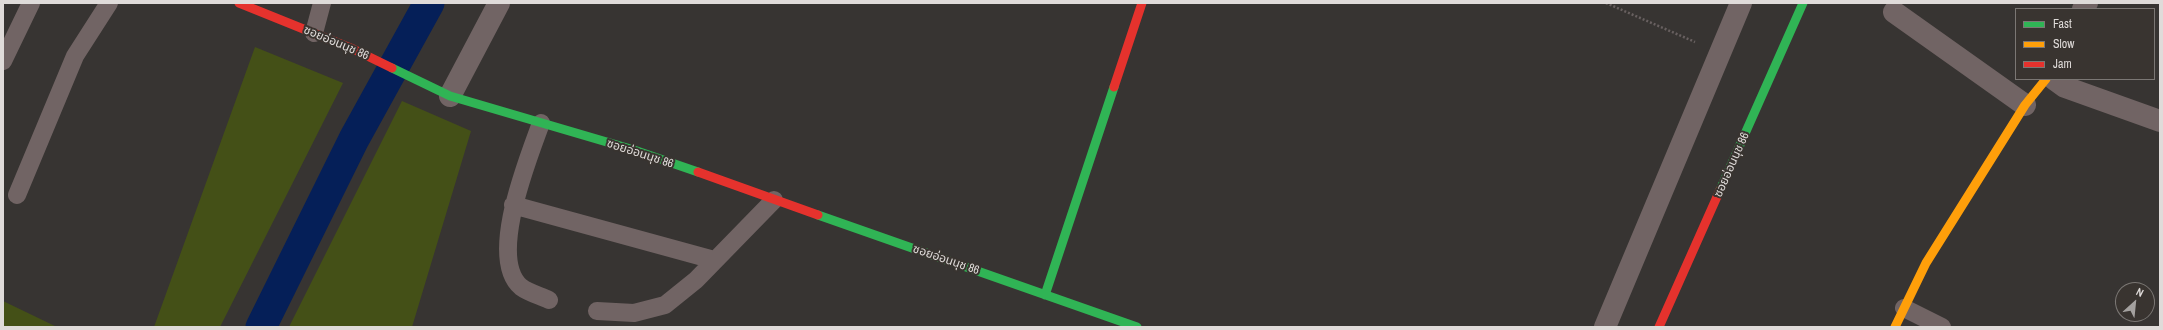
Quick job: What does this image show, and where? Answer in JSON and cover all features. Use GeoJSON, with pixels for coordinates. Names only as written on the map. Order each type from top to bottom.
{"type":"FeatureCollection","features":[{"type":"Feature","properties":{"kind":"street","name":"ซอยอ่อนนุช 86"},"geometry":{"type":"LineString","coordinates":[[239,3],[353,49],[450,96],[634,150],[1137,327]]}},
{"type":"Feature","properties":{"kind":"street"},"geometry":{"type":"LineString","coordinates":[[450,96],[499,3]]}},
{"type":"Feature","properties":{"kind":"street"},"geometry":{"type":"LineString","coordinates":[[1045,295],[1142,3]]}},
{"type":"Feature","properties":{"kind":"street"},"geometry":{"type":"LineString","coordinates":[[1605,327],[1741,3]]}},
{"type":"Feature","properties":{"kind":"street","name":"ซอยอ่อนนุช 86"},"geometry":{"type":"LineString","coordinates":[[1659,327],[1803,3]]}},
{"type":"Feature","properties":{"kind":"street"},"geometry":{"type":"LineString","coordinates":[[1894,12],[2025,105]]}},
{"type":"Feature","properties":{"kind":"street"},"geometry":{"type":"LineString","coordinates":[[1895,327],[1926,263],[2025,105],[2045,80]]}},
{"type":"Feature","properties":{"kind":"street"},"geometry":{"type":"LineString","coordinates":[[2055,80],[2065,87],[2160,121]]}},
{"type":"Feature","properties":{"kind":"lane"},"geometry":{"type":"LineString","coordinates":[[3,61],[31,3]]}},
{"type":"Feature","properties":{"kind":"lane"},"geometry":{"type":"LineString","coordinates":[[16,195],[75,56],[109,3]]}},
{"type":"Feature","properties":{"kind":"lane"},"geometry":{"type":"LineString","coordinates":[[314,33],[322,3]]}},
{"type":"Feature","properties":{"kind":"lane"},"geometry":{"type":"LineString","coordinates":[[541,123],[513,205],[508,250],[512,274],[521,287],[549,300]]}},
{"type":"Feature","properties":{"kind":"lane"},"geometry":{"type":"LineString","coordinates":[[597,312],[634,313],[665,305],[696,280],[774,200]]}},
{"type":"Feature","properties":{"kind":"lane"},"geometry":{"type":"LineString","coordinates":[[513,205],[714,260]]}},
{"type":"Feature","properties":{"kind":"lane"},"geometry":{"type":"LineString","coordinates":[[1904,308],[1942,327]]}},
{"type":"Feature","properties":{"kind":"path"},"geometry":{"type":"LineString","coordinates":[[1606,3],[1699,44]]}},
{"type":"Feature","properties":{"kind":"green space"},"geometry":{"type":"Polygon","coordinates":[[[255,47],[343,83],[220,327],[154,327],[255,47]]]}},
{"type":"Feature","properties":{"kind":"green space"},"geometry":{"type":"Polygon","coordinates":[[[402,101],[471,131],[412,327],[289,327],[402,101]]]}},
{"type":"Feature","properties":{"kind":"green space"},"geometry":{"type":"Polygon","coordinates":[[[3,301],[57,327],[3,327],[3,301]]]}},
{"type":"Feature","properties":{"kind":"waterway"},"geometry":{"type":"LineString","coordinates":[[261,327],[354,139],[429,3]]}},
{"type":"Feature","properties":{"kind":"traffic: fast"},"geometry":{"type":"LineString","coordinates":[[1720,190],[1803,3]]}},
{"type":"Feature","properties":{"kind":"traffic: fast"},"geometry":{"type":"LineString","coordinates":[[392,68],[450,96],[634,150],[698,172]]}},
{"type":"Feature","properties":{"kind":"traffic: fast"},"geometry":{"type":"LineString","coordinates":[[1045,295],[1114,87]]}},
{"type":"Feature","properties":{"kind":"traffic: fast"},"geometry":{"type":"LineString","coordinates":[[818,215],[1137,327]]}},
{"type":"Feature","properties":{"kind":"traffic: slow"},"geometry":{"type":"LineString","coordinates":[[1895,327],[1926,263],[2025,105],[2045,80]]}},
{"type":"Feature","properties":{"kind":"traffic: jam"},"geometry":{"type":"LineString","coordinates":[[239,3],[353,49],[392,68]]}},
{"type":"Feature","properties":{"kind":"traffic: jam"},"geometry":{"type":"LineString","coordinates":[[1114,87],[1142,3]]}},
{"type":"Feature","properties":{"kind":"traffic: jam"},"geometry":{"type":"LineString","coordinates":[[698,172],[818,215]]}},
{"type":"Feature","properties":{"kind":"traffic: jam"},"geometry":{"type":"LineString","coordinates":[[1659,327],[1720,190]]}}]}
